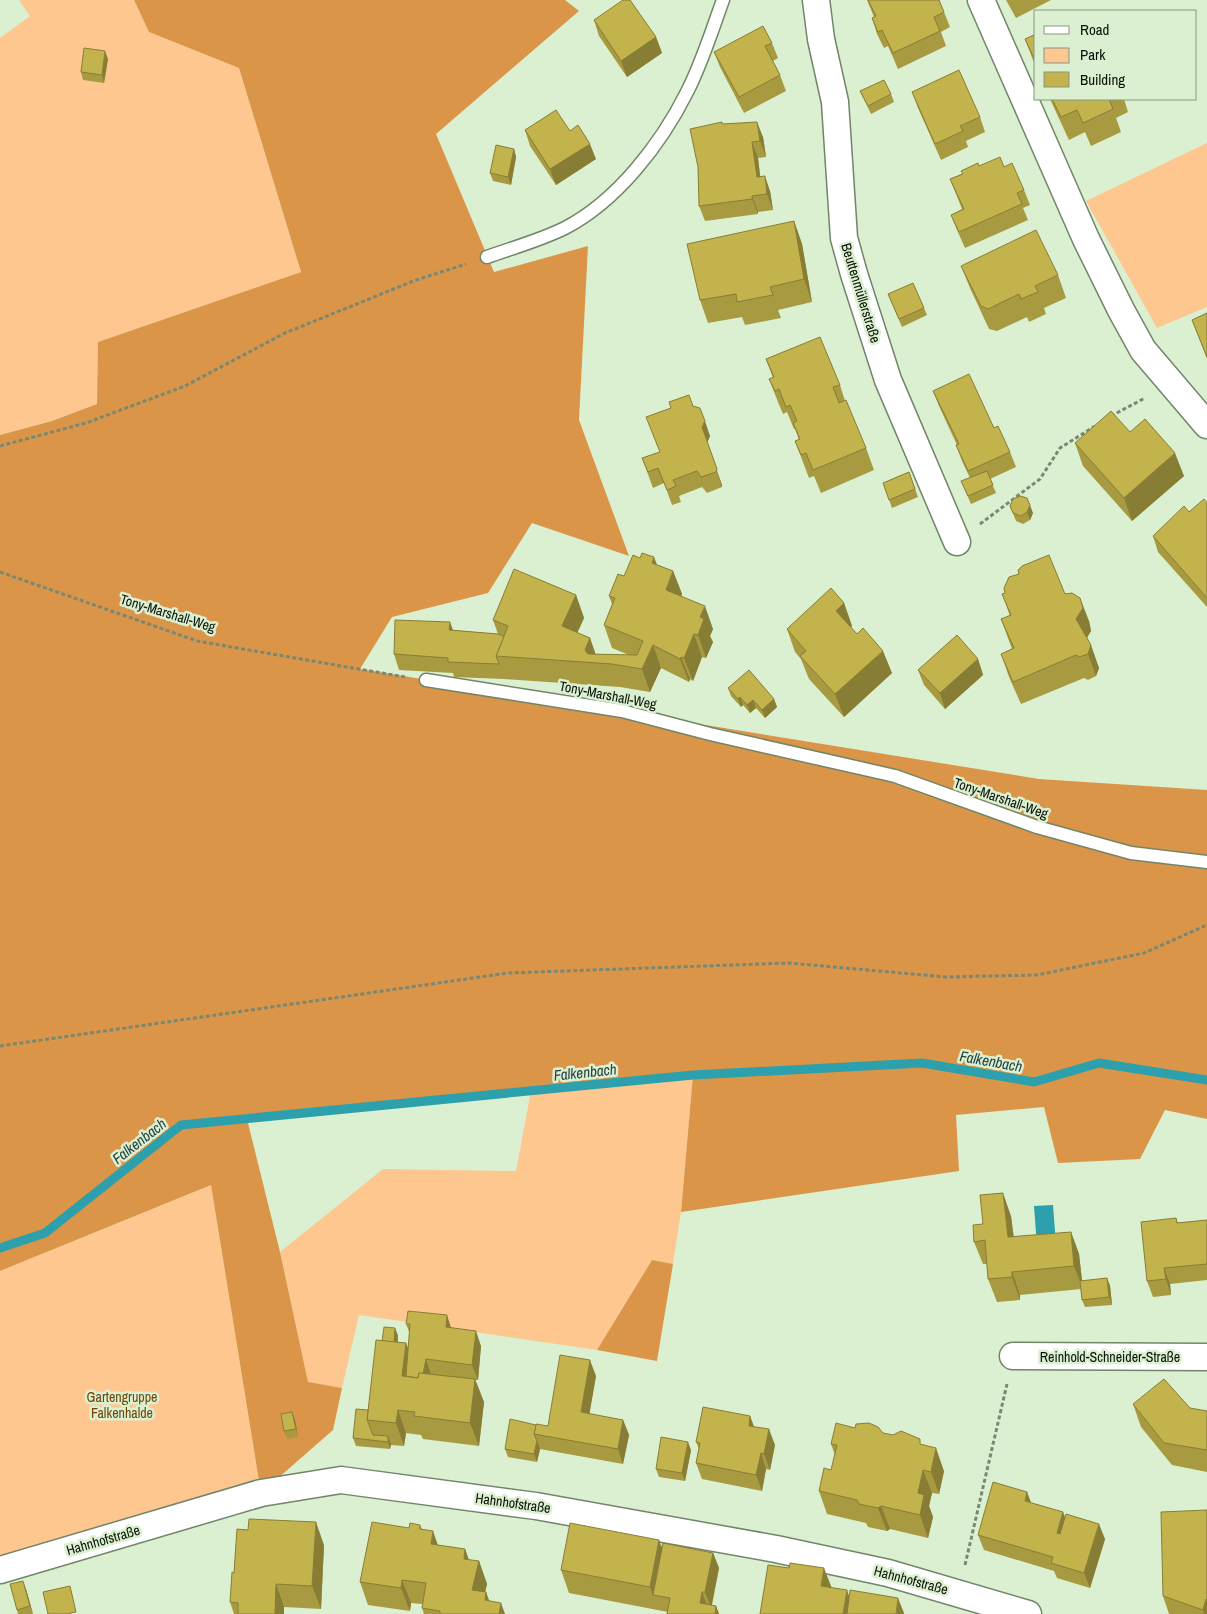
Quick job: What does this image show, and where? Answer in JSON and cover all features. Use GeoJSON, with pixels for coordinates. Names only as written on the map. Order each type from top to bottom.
{"type":"FeatureCollection","features":[{"type":"Feature","properties":{"kind":"street","name":"Beuttenmüllerstraße"},"geometry":{"type":"LineString","coordinates":[[816,0],[821,38],[834,102],[844,238],[888,380],[957,542]]}},
{"type":"Feature","properties":{"kind":"street"},"geometry":{"type":"LineString","coordinates":[[981,0],[1086,240],[1121,310],[1143,350],[1207,425]]}},
{"type":"Feature","properties":{"kind":"street","name":"Reinhold-Schneider-Straße"},"geometry":{"type":"LineString","coordinates":[[1013,1356],[1207,1357]]}},
{"type":"Feature","properties":{"kind":"street","name":"Hahnhofstraße"},"geometry":{"type":"LineString","coordinates":[[0,1570],[262,1493],[341,1480],[536,1506],[767,1547],[888,1572],[1028,1614]]}},
{"type":"Feature","properties":{"kind":"lane"},"geometry":{"type":"LineString","coordinates":[[487,258],[564,228],[604,203],[628,179],[664,130],[688,92],[724,0]]}},
{"type":"Feature","properties":{"kind":"lane","name":"Tony-Marshall-Weg"},"geometry":{"type":"LineString","coordinates":[[426,680],[622,711],[710,734],[895,776],[1037,828],[1131,853],[1207,862]]}},
{"type":"Feature","properties":{"kind":"path"},"geometry":{"type":"LineString","coordinates":[[0,446],[86,423],[184,386],[285,333],[416,280],[487,258]]}},
{"type":"Feature","properties":{"kind":"path"},"geometry":{"type":"LineString","coordinates":[[1109,417],[1125,407]]}},
{"type":"Feature","properties":{"kind":"path"},"geometry":{"type":"LineString","coordinates":[[957,542],[1040,479],[1060,448],[1101,422]]}},
{"type":"Feature","properties":{"kind":"path","name":"Tony-Marshall-Weg"},"geometry":{"type":"LineString","coordinates":[[0,572],[197,641],[426,680]]}},
{"type":"Feature","properties":{"kind":"path"},"geometry":{"type":"LineString","coordinates":[[0,1046],[508,973],[789,963],[946,977],[1037,975],[1144,953],[1207,924]]}},
{"type":"Feature","properties":{"kind":"path"},"geometry":{"type":"LineString","coordinates":[[958,1593],[1005,1393]]}},
{"type":"Feature","properties":{"kind":"green space"},"geometry":{"type":"Polygon","coordinates":[[[19,0],[134,0],[149,32],[239,68],[301,272],[98,342],[97,404],[52,421],[0,435],[0,38],[30,16],[19,0]]]}},
{"type":"Feature","properties":{"kind":"green space"},"geometry":{"type":"Polygon","coordinates":[[[1207,143],[1207,307],[1157,328],[1086,201],[1207,143]]]}},
{"type":"Feature","properties":{"kind":"green space"},"geometry":{"type":"Polygon","coordinates":[[[693,1075],[681,1212],[673,1264],[652,1260],[597,1350],[359,1315],[342,1388],[308,1383],[280,1252],[383,1169],[516,1171],[531,1091],[693,1075]]]}},
{"type":"Feature","properties":{"kind":"green space","name":"Gartengruppe Falkenhalde"},"geometry":{"type":"Polygon","coordinates":[[[211,1185],[261,1493],[0,1570],[0,1271],[211,1185]]]}},
{"type":"Feature","properties":{"kind":"shaded area"},"geometry":{"type":"Polygon","coordinates":[[[134,0],[565,0],[579,11],[436,134],[494,272],[588,246],[579,420],[629,556],[532,523],[488,593],[392,617],[360,669],[1039,779],[1207,790],[1207,1119],[1165,1110],[1140,1159],[1058,1163],[1044,1107],[956,1115],[959,1171],[681,1212],[693,1075],[247,1119],[280,1252],[308,1382],[342,1388],[333,1430],[261,1493],[211,1185],[0,1271],[0,435],[52,421],[97,404],[98,342],[301,272],[239,68],[149,32],[134,0]]]}},
{"type":"Feature","properties":{"kind":"shaded area"},"geometry":{"type":"Polygon","coordinates":[[[652,1260],[673,1264],[657,1361],[597,1350],[652,1260]]]}},
{"type":"Feature","properties":{"kind":"water"},"geometry":{"type":"Polygon","coordinates":[[[1053,1205],[1056,1245],[1037,1246],[1034,1206],[1053,1205]]]}},
{"type":"Feature","properties":{"kind":"building"},"geometry":{"type":"Polygon","coordinates":[[[623,0],[630,0],[656,37],[621,61],[594,20],[623,0]]]}},
{"type":"Feature","properties":{"kind":"building"},"geometry":{"type":"Polygon","coordinates":[[[868,0],[939,0],[944,12],[934,17],[940,31],[893,53],[882,30],[878,32],[872,18],[876,16],[868,0]]]}},
{"type":"Feature","properties":{"kind":"building"},"geometry":{"type":"Polygon","coordinates":[[[763,26],[772,43],[765,46],[780,75],[739,97],[714,52],[763,26]]]}},
{"type":"Feature","properties":{"kind":"building"},"geometry":{"type":"Polygon","coordinates":[[[1034,35],[1034,59],[1025,39],[1034,35]]]}},
{"type":"Feature","properties":{"kind":"building"},"geometry":{"type":"Polygon","coordinates":[[[84,48],[105,51],[102,75],[81,72],[84,48]]]}},
{"type":"Feature","properties":{"kind":"building"},"geometry":{"type":"Polygon","coordinates":[[[959,70],[980,117],[960,126],[963,131],[935,144],[912,92],[959,70]]]}},
{"type":"Feature","properties":{"kind":"building"},"geometry":{"type":"Polygon","coordinates":[[[884,80],[891,94],[868,106],[860,91],[884,80]]]}},
{"type":"Feature","properties":{"kind":"building"},"geometry":{"type":"Polygon","coordinates":[[[1052,100],[1109,100],[1113,109],[1083,123],[1077,110],[1061,117],[1052,100]]]}},
{"type":"Feature","properties":{"kind":"building"},"geometry":{"type":"Polygon","coordinates":[[[556,110],[570,131],[578,125],[590,144],[550,169],[525,130],[556,110]]]}},
{"type":"Feature","properties":{"kind":"building"},"geometry":{"type":"Polygon","coordinates":[[[722,122],[722,124],[757,122],[760,141],[752,142],[757,177],[765,176],[767,194],[752,196],[752,199],[699,206],[698,167],[690,129],[722,122]]]}},
{"type":"Feature","properties":{"kind":"building"},"geometry":{"type":"Polygon","coordinates":[[[496,145],[514,149],[508,177],[490,173],[496,145]]]}},
{"type":"Feature","properties":{"kind":"building"},"geometry":{"type":"Polygon","coordinates":[[[1000,157],[1004,167],[1012,163],[1024,190],[1017,193],[1022,204],[959,232],[951,215],[964,209],[950,179],[963,174],[961,171],[978,163],[979,166],[1000,157]]]}},
{"type":"Feature","properties":{"kind":"building"},"geometry":{"type":"Polygon","coordinates":[[[794,221],[804,279],[770,287],[773,295],[737,302],[736,294],[700,300],[687,244],[794,221]]]}},
{"type":"Feature","properties":{"kind":"building"},"geometry":{"type":"Polygon","coordinates":[[[1036,230],[1058,275],[1035,286],[1038,292],[1021,299],[1019,294],[988,309],[981,306],[961,266],[1036,230]]]}},
{"type":"Feature","properties":{"kind":"building"},"geometry":{"type":"Polygon","coordinates":[[[913,283],[924,308],[899,319],[888,294],[913,283]]]}},
{"type":"Feature","properties":{"kind":"building"},"geometry":{"type":"Polygon","coordinates":[[[1207,313],[1207,357],[1192,320],[1207,313]]]}},
{"type":"Feature","properties":{"kind":"building"},"geometry":{"type":"Polygon","coordinates":[[[820,337],[840,385],[833,387],[839,403],[846,400],[866,448],[813,470],[806,453],[801,455],[795,441],[800,439],[793,423],[797,421],[790,405],[786,407],[779,389],[775,391],[769,379],[774,377],[766,359],[820,337]]]}},
{"type":"Feature","properties":{"kind":"building"},"geometry":{"type":"Polygon","coordinates":[[[969,374],[994,428],[998,426],[1010,452],[968,471],[956,445],[959,444],[933,391],[969,374]]]}},
{"type":"Feature","properties":{"kind":"building"},"geometry":{"type":"Polygon","coordinates":[[[689,395],[693,406],[700,408],[705,421],[702,427],[717,469],[716,472],[701,477],[697,471],[673,480],[676,486],[667,490],[658,468],[648,472],[642,458],[660,452],[646,417],[671,408],[669,402],[689,395]]]}},
{"type":"Feature","properties":{"kind":"building"},"geometry":{"type":"Polygon","coordinates":[[[1111,411],[1130,432],[1145,419],[1175,453],[1124,498],[1075,443],[1111,411]]]}},
{"type":"Feature","properties":{"kind":"building"},"geometry":{"type":"Polygon","coordinates":[[[987,471],[993,485],[968,496],[961,481],[987,471]]]}},
{"type":"Feature","properties":{"kind":"building"},"geometry":{"type":"Polygon","coordinates":[[[909,472],[915,489],[889,500],[883,483],[909,472]]]}},
{"type":"Feature","properties":{"kind":"building"},"geometry":{"type":"Polygon","coordinates":[[[1020,496],[1027,498],[1030,505],[1027,512],[1021,516],[1013,513],[1010,506],[1013,499],[1020,496]]]}},
{"type":"Feature","properties":{"kind":"building"},"geometry":{"type":"Polygon","coordinates":[[[1204,499],[1207,503],[1207,598],[1153,536],[1184,506],[1189,512],[1204,499]]]}},
{"type":"Feature","properties":{"kind":"building"},"geometry":{"type":"Polygon","coordinates":[[[642,553],[654,557],[652,563],[673,571],[666,590],[705,606],[700,617],[704,619],[698,635],[694,634],[684,658],[681,657],[680,659],[653,645],[642,669],[612,664],[496,656],[508,626],[493,620],[514,569],[576,595],[562,626],[590,638],[585,650],[588,654],[637,655],[643,641],[604,625],[615,598],[609,596],[618,574],[624,576],[633,555],[640,558],[642,553]]]}},
{"type":"Feature","properties":{"kind":"building"},"geometry":{"type":"Polygon","coordinates":[[[1049,555],[1065,594],[1072,593],[1080,598],[1083,608],[1076,619],[1091,645],[1088,654],[1079,657],[1076,655],[1013,682],[1001,654],[1014,648],[1001,619],[1011,615],[1002,594],[1005,593],[1004,588],[1009,577],[1019,574],[1018,570],[1022,566],[1049,555]]]}},
{"type":"Feature","properties":{"kind":"building"},"geometry":{"type":"Polygon","coordinates":[[[831,588],[844,603],[836,611],[857,634],[863,628],[883,651],[835,694],[800,656],[806,651],[787,629],[831,588]]]}},
{"type":"Feature","properties":{"kind":"building"},"geometry":{"type":"Polygon","coordinates":[[[395,620],[450,622],[449,630],[504,636],[496,656],[499,664],[448,662],[448,658],[394,654],[395,620]]]}},
{"type":"Feature","properties":{"kind":"building"},"geometry":{"type":"Polygon","coordinates":[[[957,635],[978,659],[940,693],[918,670],[957,635]]]}},
{"type":"Feature","properties":{"kind":"building"},"geometry":{"type":"Polygon","coordinates":[[[749,670],[774,699],[762,710],[753,700],[747,705],[740,697],[738,699],[728,688],[749,670]]]}},
{"type":"Feature","properties":{"kind":"building"},"geometry":{"type":"Polygon","coordinates":[[[1003,1193],[1008,1237],[1071,1232],[1074,1266],[1012,1272],[1012,1277],[988,1279],[985,1240],[974,1242],[973,1225],[983,1224],[980,1195],[1003,1193]]]}},
{"type":"Feature","properties":{"kind":"building"},"geometry":{"type":"Polygon","coordinates":[[[1176,1218],[1177,1223],[1207,1220],[1207,1264],[1164,1268],[1166,1279],[1147,1281],[1141,1222],[1176,1218]]]}},
{"type":"Feature","properties":{"kind":"building"},"geometry":{"type":"Polygon","coordinates":[[[1107,1278],[1109,1297],[1082,1300],[1080,1281],[1107,1278]]]}},
{"type":"Feature","properties":{"kind":"building"},"geometry":{"type":"Polygon","coordinates":[[[408,1311],[447,1315],[446,1327],[476,1331],[472,1365],[426,1359],[423,1374],[419,1373],[418,1378],[406,1376],[410,1324],[406,1324],[408,1311]]]}},
{"type":"Feature","properties":{"kind":"building"},"geometry":{"type":"Polygon","coordinates":[[[384,1327],[395,1328],[394,1342],[382,1341],[384,1327]]]}},
{"type":"Feature","properties":{"kind":"building"},"geometry":{"type":"Polygon","coordinates":[[[376,1340],[406,1343],[402,1376],[418,1378],[419,1373],[475,1379],[470,1423],[414,1416],[415,1412],[398,1410],[396,1423],[367,1420],[376,1340]]]}},
{"type":"Feature","properties":{"kind":"building"},"geometry":{"type":"Polygon","coordinates":[[[560,1355],[590,1360],[581,1412],[623,1420],[618,1449],[534,1434],[536,1424],[548,1426],[560,1355]]]}},
{"type":"Feature","properties":{"kind":"building"},"geometry":{"type":"Polygon","coordinates":[[[1164,1379],[1190,1408],[1207,1411],[1207,1450],[1164,1443],[1133,1404],[1164,1379]]]}},
{"type":"Feature","properties":{"kind":"building"},"geometry":{"type":"Polygon","coordinates":[[[703,1407],[750,1416],[749,1426],[769,1429],[764,1454],[761,1453],[756,1475],[696,1463],[700,1443],[696,1442],[703,1407]]]}},
{"type":"Feature","properties":{"kind":"building"},"geometry":{"type":"Polygon","coordinates":[[[356,1409],[368,1410],[367,1420],[373,1435],[388,1436],[388,1442],[353,1438],[356,1409]]]}},
{"type":"Feature","properties":{"kind":"building"},"geometry":{"type":"Polygon","coordinates":[[[292,1412],[296,1429],[284,1431],[281,1414],[292,1412]]]}},
{"type":"Feature","properties":{"kind":"building"},"geometry":{"type":"Polygon","coordinates":[[[510,1419],[536,1425],[534,1434],[537,1441],[534,1454],[505,1449],[510,1419]]]}},
{"type":"Feature","properties":{"kind":"building"},"geometry":{"type":"Polygon","coordinates":[[[836,1423],[855,1428],[856,1424],[869,1423],[878,1427],[883,1433],[893,1435],[901,1431],[920,1439],[920,1444],[936,1448],[931,1472],[923,1470],[918,1493],[924,1495],[920,1515],[881,1506],[878,1508],[859,1504],[857,1500],[819,1491],[824,1468],[831,1470],[837,1445],[831,1444],[836,1423]]]}},
{"type":"Feature","properties":{"kind":"building"},"geometry":{"type":"Polygon","coordinates":[[[661,1437],[688,1442],[682,1473],[656,1469],[661,1437]]]}},
{"type":"Feature","properties":{"kind":"building"},"geometry":{"type":"Polygon","coordinates":[[[993,1482],[1027,1492],[1025,1501],[1063,1512],[1057,1533],[1060,1534],[1066,1514],[1099,1524],[1084,1573],[1051,1563],[1053,1557],[978,1535],[993,1482]]]}},
{"type":"Feature","properties":{"kind":"building"},"geometry":{"type":"Polygon","coordinates":[[[1207,1510],[1207,1600],[1203,1610],[1163,1596],[1161,1512],[1207,1510]]]}},
{"type":"Feature","properties":{"kind":"building"},"geometry":{"type":"Polygon","coordinates":[[[249,1519],[316,1522],[312,1586],[276,1584],[275,1614],[238,1614],[238,1603],[230,1602],[237,1529],[248,1530],[249,1519]]]}},
{"type":"Feature","properties":{"kind":"building"},"geometry":{"type":"Polygon","coordinates":[[[372,1522],[409,1528],[410,1523],[420,1525],[420,1529],[433,1531],[431,1544],[465,1549],[464,1559],[479,1561],[472,1590],[486,1592],[485,1600],[501,1603],[499,1614],[440,1614],[440,1611],[422,1608],[426,1583],[402,1580],[401,1588],[360,1582],[372,1522]]]}},
{"type":"Feature","properties":{"kind":"building"},"geometry":{"type":"Polygon","coordinates":[[[570,1523],[659,1540],[650,1587],[561,1570],[570,1523]]]}},
{"type":"Feature","properties":{"kind":"building"},"geometry":{"type":"Polygon","coordinates":[[[663,1543],[713,1553],[705,1592],[702,1592],[700,1603],[716,1606],[715,1614],[667,1614],[670,1598],[653,1595],[663,1543]]]}},
{"type":"Feature","properties":{"kind":"building"},"geometry":{"type":"Polygon","coordinates":[[[790,1563],[824,1568],[821,1586],[847,1590],[843,1614],[760,1614],[768,1565],[789,1568],[790,1563]]]}},
{"type":"Feature","properties":{"kind":"building"},"geometry":{"type":"Polygon","coordinates":[[[23,1581],[30,1606],[17,1610],[10,1584],[23,1581]]]}},
{"type":"Feature","properties":{"kind":"building"},"geometry":{"type":"Polygon","coordinates":[[[70,1586],[76,1612],[48,1614],[43,1592],[70,1586]]]}},
{"type":"Feature","properties":{"kind":"building"},"geometry":{"type":"Polygon","coordinates":[[[850,1590],[898,1598],[896,1614],[847,1614],[850,1590]]]}},
{"type":"Feature","properties":{"kind":"waterway","name":"Falkenbach"},"geometry":{"type":"LineString","coordinates":[[0,1248],[45,1233],[181,1125],[693,1075],[922,1063],[1034,1082],[1099,1063],[1207,1080]]}}]}
